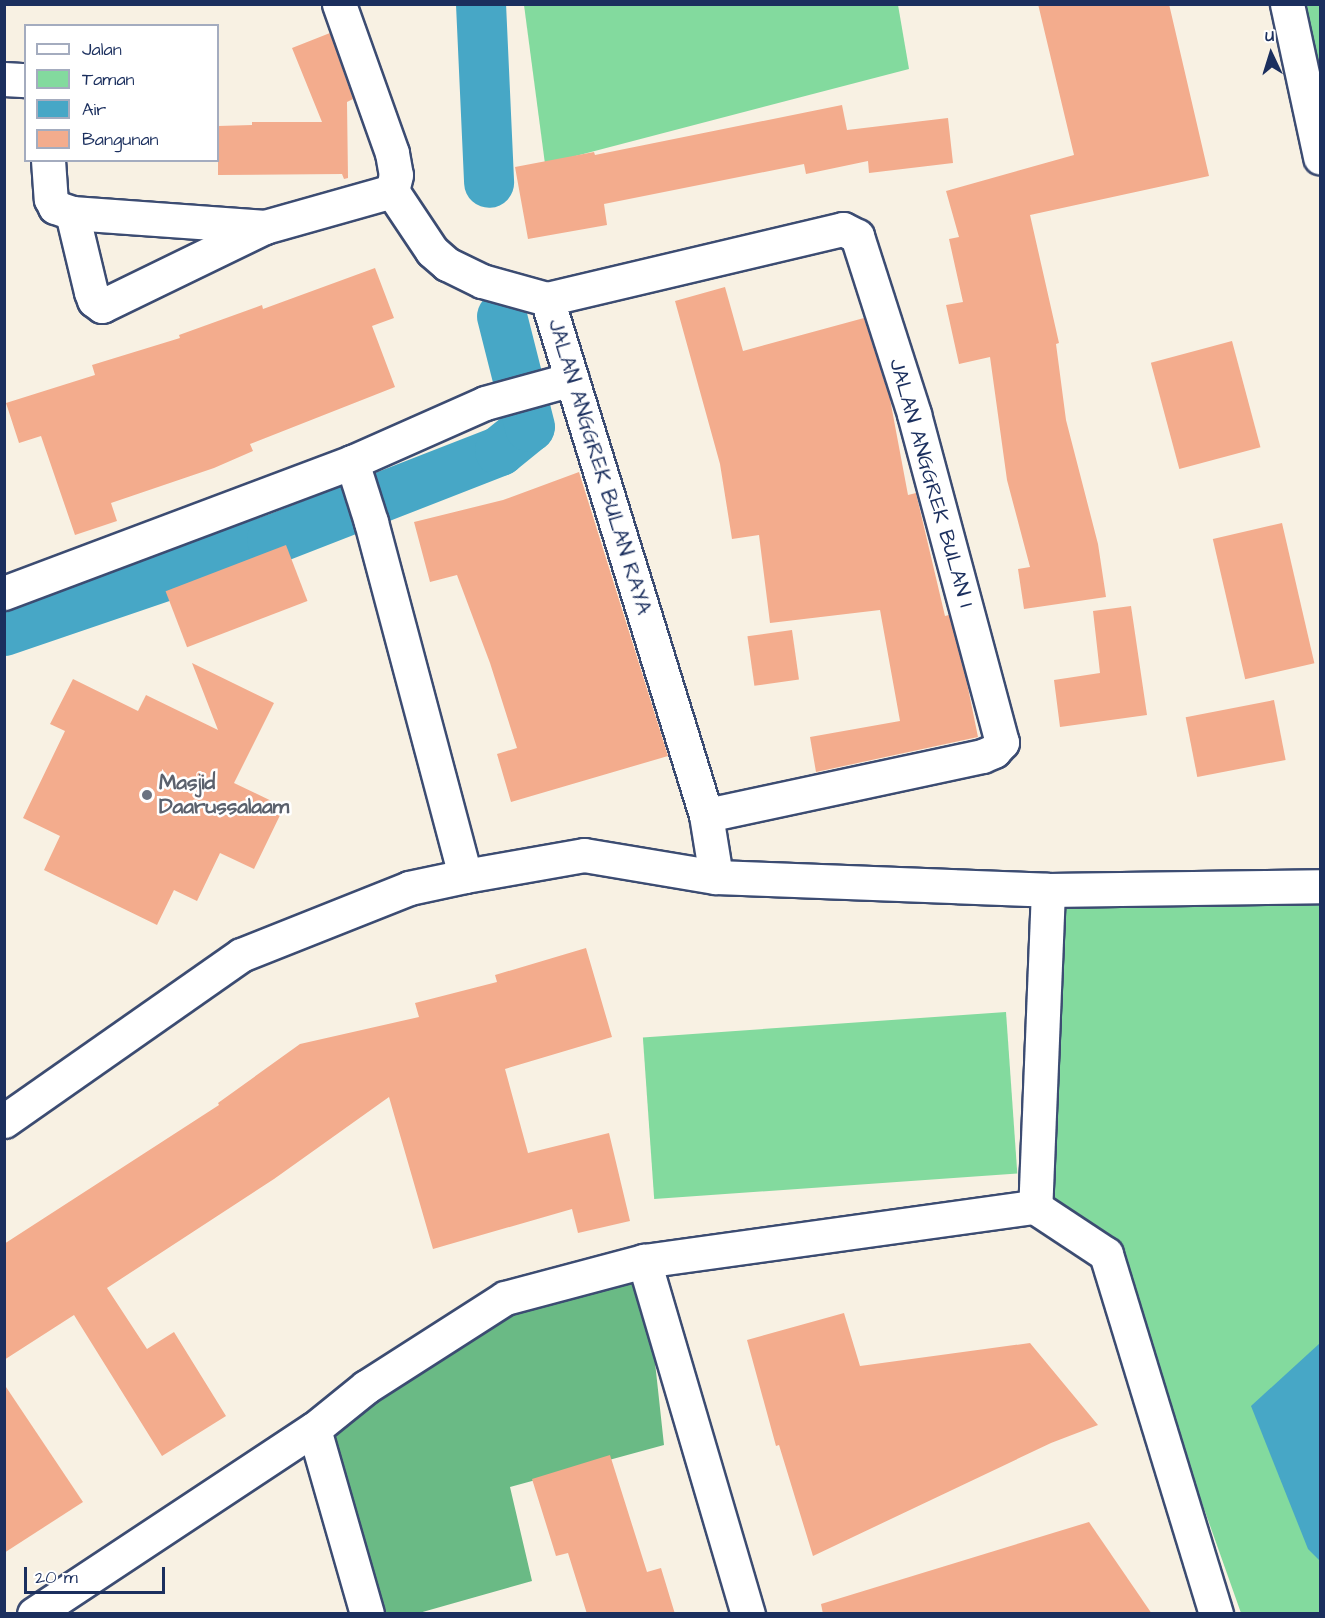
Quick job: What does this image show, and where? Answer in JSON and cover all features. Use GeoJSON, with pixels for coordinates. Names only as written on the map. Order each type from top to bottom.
{"type":"FeatureCollection","features":[{"type":"Feature","properties":{"kind":"street"},"geometry":{"type":"LineString","coordinates":[[48,162],[51,199],[63,210],[94,300],[102,306],[265,227],[392,191],[396,175],[393,153],[339,4]]}},
{"type":"Feature","properties":{"kind":"street"},"geometry":{"type":"LineString","coordinates":[[1287,4],[1320,157]]}},
{"type":"Feature","properties":{"kind":"street"},"geometry":{"type":"LineString","coordinates":[[4,79],[24,80]]}},
{"type":"Feature","properties":{"kind":"street","name":"JALAN ANGGREK BULAN RAYA"},"geometry":{"type":"LineString","coordinates":[[392,191],[432,251],[447,264],[482,281],[547,299],[562,382],[706,815],[716,877]]}},
{"type":"Feature","properties":{"kind":"street"},"geometry":{"type":"LineString","coordinates":[[63,210],[265,227]]}},
{"type":"Feature","properties":{"kind":"street","name":"JALAN ANGGREK BULAN I"},"geometry":{"type":"LineString","coordinates":[[547,299],[843,229],[857,236],[914,414],[1002,742],[994,751],[982,756],[706,815]]}},
{"type":"Feature","properties":{"kind":"street"},"geometry":{"type":"LineString","coordinates":[[4,593],[356,473],[485,403],[562,382]]}},
{"type":"Feature","properties":{"kind":"street"},"geometry":{"type":"LineString","coordinates":[[356,473],[465,876]]}},
{"type":"Feature","properties":{"kind":"street"},"geometry":{"type":"LineString","coordinates":[[4,1121],[241,955],[409,888],[465,876],[584,855],[716,877],[1048,891],[1320,886]]}},
{"type":"Feature","properties":{"kind":"street"},"geometry":{"type":"LineString","coordinates":[[1035,1207],[1048,891]]}},
{"type":"Feature","properties":{"kind":"street"},"geometry":{"type":"LineString","coordinates":[[34,1614],[314,1429],[366,1388],[505,1298],[644,1261],[1035,1207],[1106,1254],[1216,1614]]}},
{"type":"Feature","properties":{"kind":"street"},"geometry":{"type":"LineString","coordinates":[[644,1261],[748,1614]]}},
{"type":"Feature","properties":{"kind":"street"},"geometry":{"type":"LineString","coordinates":[[314,1429],[367,1614]]}},
{"type":"Feature","properties":{"kind":"green space"},"geometry":{"type":"Polygon","coordinates":[[[524,5],[898,5],[909,69],[545,164],[524,5]]]}},
{"type":"Feature","properties":{"kind":"green space"},"geometry":{"type":"Polygon","coordinates":[[[1286,5],[1320,5],[1320,159],[1286,5]]]}},
{"type":"Feature","properties":{"kind":"green space"},"geometry":{"type":"Polygon","coordinates":[[[1320,886],[1320,1613],[1241,1613],[1112,1249],[1035,1207],[1048,890],[1320,886]]]}},
{"type":"Feature","properties":{"kind":"green space"},"geometry":{"type":"Polygon","coordinates":[[[1006,1012],[1017,1174],[654,1199],[643,1037],[1006,1012]]]}},
{"type":"Feature","properties":{"kind":"green space"},"geometry":{"type":"Polygon","coordinates":[[[644,1261],[664,1445],[510,1487],[532,1581],[419,1613],[367,1613],[314,1429],[505,1298],[644,1261]]]}},
{"type":"Feature","properties":{"kind":"water"},"geometry":{"type":"Polygon","coordinates":[[[1320,1343],[1320,1561],[1308,1549],[1251,1406],[1320,1343]]]}},
{"type":"Feature","properties":{"kind":"building"},"geometry":{"type":"Polygon","coordinates":[[[1038,4],[1169,4],[1209,176],[1030,215],[1059,343],[1056,344],[1066,420],[1098,544],[1106,597],[1024,609],[1018,569],[1030,567],[1007,480],[990,357],[959,364],[946,305],[963,302],[949,239],[959,237],[946,191],[1074,155],[1038,4]]]}},
{"type":"Feature","properties":{"kind":"building"},"geometry":{"type":"Polygon","coordinates":[[[330,33],[353,99],[347,102],[348,178],[344,179],[342,174],[218,175],[219,126],[252,125],[252,122],[322,122],[292,48],[330,33]]]}},
{"type":"Feature","properties":{"kind":"building"},"geometry":{"type":"Polygon","coordinates":[[[842,105],[847,130],[948,118],[953,163],[869,173],[868,161],[806,174],[804,164],[604,204],[607,225],[528,239],[515,167],[594,152],[595,155],[842,105]]]}},
{"type":"Feature","properties":{"kind":"building"},"geometry":{"type":"Polygon","coordinates":[[[375,268],[394,318],[372,326],[395,387],[250,444],[253,451],[214,468],[111,503],[117,521],[75,535],[41,436],[19,443],[6,403],[95,375],[92,365],[180,338],[179,335],[262,305],[263,309],[375,268]]]}},
{"type":"Feature","properties":{"kind":"building"},"geometry":{"type":"Polygon","coordinates":[[[725,287],[743,351],[864,318],[890,399],[908,495],[916,493],[945,616],[949,615],[967,683],[978,737],[816,772],[810,737],[900,721],[880,610],[770,623],[759,535],[732,539],[720,464],[675,301],[725,287]]]}},
{"type":"Feature","properties":{"kind":"building"},"geometry":{"type":"Polygon","coordinates":[[[1232,341],[1260,447],[1179,469],[1151,363],[1232,341]]]}},
{"type":"Feature","properties":{"kind":"building"},"geometry":{"type":"Polygon","coordinates":[[[579,472],[668,756],[511,802],[497,754],[517,748],[490,663],[457,575],[430,582],[414,522],[503,500],[579,472]]]}},
{"type":"Feature","properties":{"kind":"building"},"geometry":{"type":"Polygon","coordinates":[[[1282,523],[1314,663],[1245,679],[1213,539],[1282,523]]]}},
{"type":"Feature","properties":{"kind":"building"},"geometry":{"type":"Polygon","coordinates":[[[286,545],[308,601],[187,647],[166,591],[286,545]]]}},
{"type":"Feature","properties":{"kind":"building"},"geometry":{"type":"Polygon","coordinates":[[[1131,606],[1147,715],[1060,727],[1054,680],[1100,673],[1093,611],[1131,606]]]}},
{"type":"Feature","properties":{"kind":"building"},"geometry":{"type":"Polygon","coordinates":[[[792,630],[799,680],[754,686],[747,636],[792,630]]]}},
{"type":"Feature","properties":{"kind":"building","name":"Masjid Daarussalaam"},"geometry":{"type":"Polygon","coordinates":[[[192,663],[274,703],[234,783],[284,807],[254,869],[220,853],[197,901],[174,890],[157,925],[44,870],[60,836],[23,818],[65,731],[50,724],[73,679],[138,711],[146,695],[218,730],[192,663]]]}},
{"type":"Feature","properties":{"kind":"building"},"geometry":{"type":"Polygon","coordinates":[[[1274,700],[1286,760],[1197,777],[1186,717],[1274,700]]]}},
{"type":"Feature","properties":{"kind":"building"},"geometry":{"type":"Polygon","coordinates":[[[586,948],[612,1037],[505,1069],[528,1153],[609,1133],[630,1221],[578,1233],[572,1209],[433,1249],[389,1097],[274,1179],[107,1288],[147,1349],[174,1332],[226,1416],[162,1456],[74,1315],[4,1360],[4,1244],[219,1105],[218,1103],[300,1044],[419,1017],[415,1003],[497,982],[495,975],[586,948]]]}},
{"type":"Feature","properties":{"kind":"building"},"geometry":{"type":"Polygon","coordinates":[[[844,1313],[860,1366],[1030,1343],[1098,1425],[1051,1443],[813,1556],[779,1445],[776,1446],[747,1340],[844,1313]]]}},
{"type":"Feature","properties":{"kind":"building"},"geometry":{"type":"Polygon","coordinates":[[[4,1384],[83,1502],[4,1553],[4,1384]]]}},
{"type":"Feature","properties":{"kind":"building"},"geometry":{"type":"Polygon","coordinates":[[[610,1455],[647,1572],[661,1568],[675,1614],[587,1614],[568,1553],[556,1556],[532,1479],[610,1455]]]}},
{"type":"Feature","properties":{"kind":"building"},"geometry":{"type":"Polygon","coordinates":[[[1089,1522],[1152,1614],[823,1614],[821,1604],[1089,1522]]]}},
{"type":"Feature","properties":{"kind":"waterway"},"geometry":{"type":"LineString","coordinates":[[481,4],[489,183]]}},
{"type":"Feature","properties":{"kind":"waterway"},"geometry":{"type":"LineString","coordinates":[[4,631],[272,540],[500,451],[530,427],[502,316]]}},
{"type":"Feature","properties":{"kind":"place","name":"Masjid Daarussalaam"},"geometry":{"type":"Point","coordinates":[147,795]}}]}
